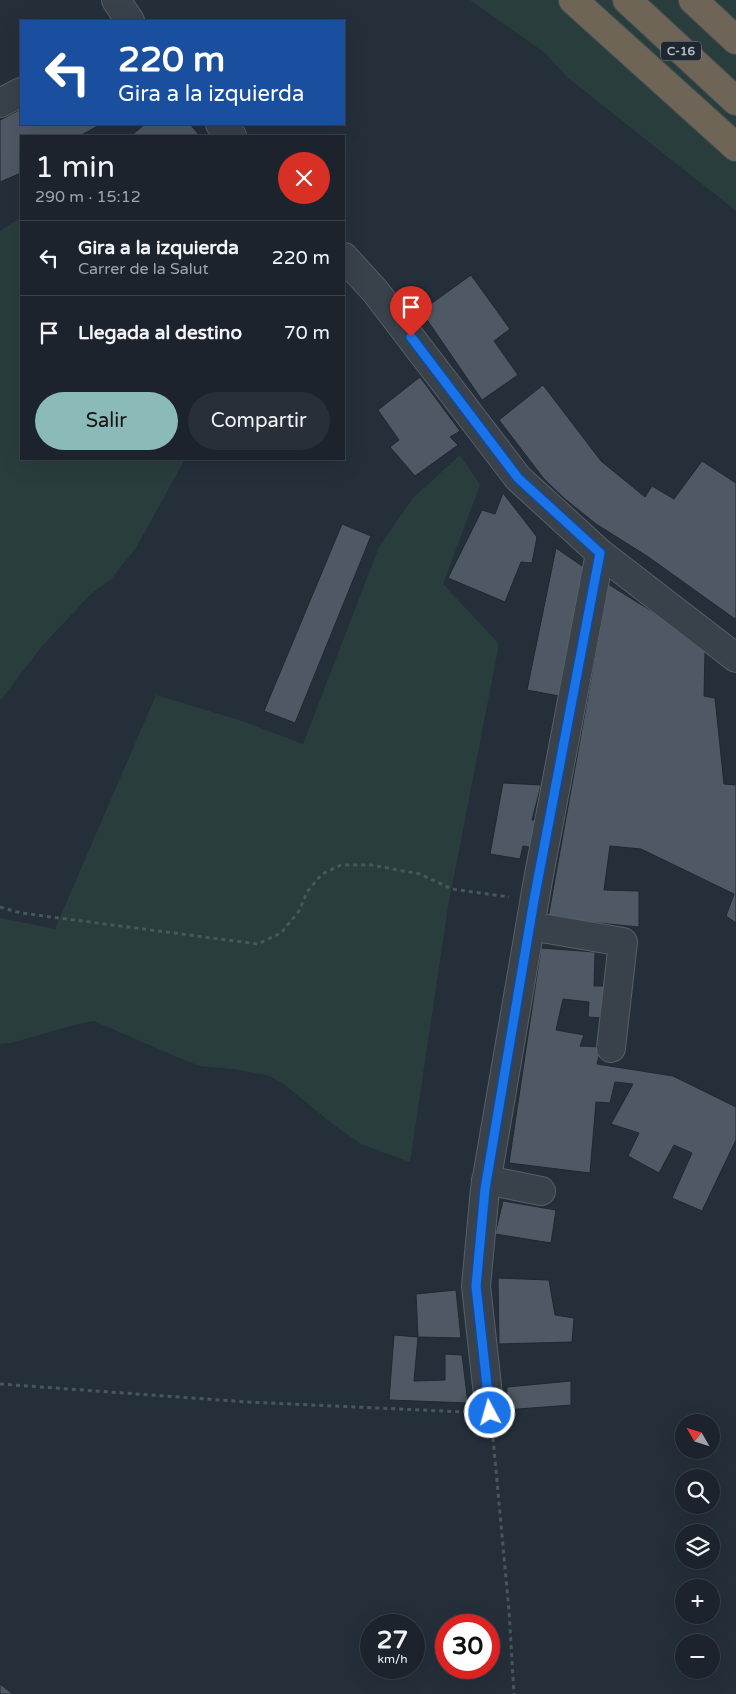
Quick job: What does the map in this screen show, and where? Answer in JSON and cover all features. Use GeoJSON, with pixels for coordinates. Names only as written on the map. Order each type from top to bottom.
{"type":"FeatureCollection","features":[{"type":"Feature","properties":{"kind":"highway"},"geometry":{"type":"LineString","coordinates":[[573,0],[736,147]]}},
{"type":"Feature","properties":{"kind":"highway","name":"C-16"},"geometry":{"type":"LineString","coordinates":[[627,0],[736,101]]}},
{"type":"Feature","properties":{"kind":"highway"},"geometry":{"type":"LineString","coordinates":[[693,0],[736,40]]}},
{"type":"Feature","properties":{"kind":"street"},"geometry":{"type":"LineString","coordinates":[[116,0],[129,20]]}},
{"type":"Feature","properties":{"kind":"street"},"geometry":{"type":"LineString","coordinates":[[0,104],[20,93]]}},
{"type":"Feature","properties":{"kind":"street"},"geometry":{"type":"LineString","coordinates":[[221,125],[231,135]]}},
{"type":"Feature","properties":{"kind":"street"},"geometry":{"type":"LineString","coordinates":[[345,258],[375,290],[518,478],[600,553],[736,658]]}},
{"type":"Feature","properties":{"kind":"street"},"geometry":{"type":"LineString","coordinates":[[490,1413],[476,1286],[486,1180],[532,913],[600,553]]}},
{"type":"Feature","properties":{"kind":"street"},"geometry":{"type":"LineString","coordinates":[[532,913],[622,942],[612,1048]]}},
{"type":"Feature","properties":{"kind":"street"},"geometry":{"type":"LineString","coordinates":[[486,1180],[541,1192]]}},
{"type":"Feature","properties":{"kind":"path"},"geometry":{"type":"LineString","coordinates":[[0,907],[21,913],[258,944],[281,933],[299,911],[307,892],[322,874],[340,865],[371,865],[420,874],[452,889],[532,913]]}},
{"type":"Feature","properties":{"kind":"path"},"geometry":{"type":"LineString","coordinates":[[0,1384],[247,1402],[490,1413],[509,1611],[514,1694]]}},
{"type":"Feature","properties":{"kind":"shaded area"},"geometry":{"type":"Polygon","coordinates":[[[470,0],[736,0],[736,211],[567,77],[545,53],[470,0]]]}},
{"type":"Feature","properties":{"kind":"shaded area"},"geometry":{"type":"Polygon","coordinates":[[[20,218],[20,460],[184,460],[136,548],[112,578],[90,595],[42,646],[0,701],[0,231],[20,218]]]}},
{"type":"Feature","properties":{"kind":"shaded area"},"geometry":{"type":"Polygon","coordinates":[[[460,455],[480,485],[443,584],[499,644],[448,907],[410,1162],[361,1144],[334,1125],[281,1082],[267,1075],[234,1069],[200,1066],[94,1021],[11,1043],[0,1044],[0,918],[55,929],[156,695],[242,721],[303,744],[379,547],[413,498],[460,455]]]}},
{"type":"Feature","properties":{"kind":"building"},"geometry":{"type":"Polygon","coordinates":[[[20,110],[20,125],[99,125],[82,135],[20,135],[20,173],[0,182],[0,120],[20,110]]]}},
{"type":"Feature","properties":{"kind":"building"},"geometry":{"type":"Polygon","coordinates":[[[144,125],[191,125],[199,135],[132,135],[144,125]]]}},
{"type":"Feature","properties":{"kind":"building"},"geometry":{"type":"Polygon","coordinates":[[[471,275],[510,329],[494,341],[518,375],[482,400],[421,311],[471,275]]]}},
{"type":"Feature","properties":{"kind":"building"},"geometry":{"type":"Polygon","coordinates":[[[420,377],[460,431],[450,437],[458,445],[415,476],[390,447],[399,440],[378,410],[420,377]]]}},
{"type":"Feature","properties":{"kind":"building"},"geometry":{"type":"Polygon","coordinates":[[[543,385],[601,461],[645,497],[652,486],[674,499],[702,461],[736,483],[735,619],[647,556],[596,524],[544,479],[499,420],[543,385]]]}},
{"type":"Feature","properties":{"kind":"building"},"geometry":{"type":"Polygon","coordinates":[[[503,493],[537,537],[532,563],[521,562],[505,602],[448,578],[482,510],[495,514],[503,493]]]}},
{"type":"Feature","properties":{"kind":"building"},"geometry":{"type":"Polygon","coordinates":[[[342,524],[371,536],[295,723],[264,711],[342,524]]]}},
{"type":"Feature","properties":{"kind":"building"},"geometry":{"type":"Polygon","coordinates":[[[556,548],[585,568],[559,696],[527,690],[556,548]]]}},
{"type":"Feature","properties":{"kind":"building"},"geometry":{"type":"Polygon","coordinates":[[[608,584],[661,617],[705,651],[704,696],[715,698],[724,784],[736,785],[736,923],[726,916],[734,894],[641,849],[610,846],[604,890],[639,891],[639,927],[548,918],[608,584]]]}},
{"type":"Feature","properties":{"kind":"building"},"geometry":{"type":"Polygon","coordinates":[[[503,783],[541,785],[532,820],[540,820],[534,848],[523,846],[520,859],[490,854],[503,783]]]}},
{"type":"Feature","properties":{"kind":"building"},"geometry":{"type":"Polygon","coordinates":[[[541,948],[595,952],[594,986],[607,986],[603,1018],[588,1017],[589,1002],[563,999],[556,1030],[584,1035],[580,1046],[601,1047],[597,1064],[673,1076],[736,1107],[736,1140],[702,1211],[672,1198],[692,1153],[674,1145],[659,1173],[628,1156],[639,1133],[611,1124],[633,1084],[615,1082],[610,1103],[596,1102],[590,1173],[509,1163],[541,948]]]}},
{"type":"Feature","properties":{"kind":"building"},"geometry":{"type":"Polygon","coordinates":[[[503,1201],[556,1210],[551,1243],[495,1234],[503,1201]]]}},
{"type":"Feature","properties":{"kind":"building"},"geometry":{"type":"Polygon","coordinates":[[[498,1278],[549,1280],[555,1315],[574,1318],[572,1342],[499,1344],[498,1278]]]}},
{"type":"Feature","properties":{"kind":"building"},"geometry":{"type":"Polygon","coordinates":[[[456,1290],[461,1338],[418,1337],[416,1294],[456,1290]]]}},
{"type":"Feature","properties":{"kind":"building"},"geometry":{"type":"Polygon","coordinates":[[[394,1335],[418,1337],[414,1381],[445,1380],[445,1354],[462,1355],[468,1403],[389,1400],[394,1335]]]}},
{"type":"Feature","properties":{"kind":"building"},"geometry":{"type":"Polygon","coordinates":[[[571,1381],[571,1405],[505,1410],[507,1387],[571,1381]]]}},
{"type":"Feature","properties":{"kind":"building"},"geometry":{"type":"Polygon","coordinates":[[[0,1684],[13,1694],[0,1694],[0,1684]]]}},
{"type":"Feature","properties":{"kind":"route"},"geometry":{"type":"LineString","coordinates":[[411,337],[518,478],[600,553],[534,900],[485,1189],[476,1286],[490,1413]]}}]}
